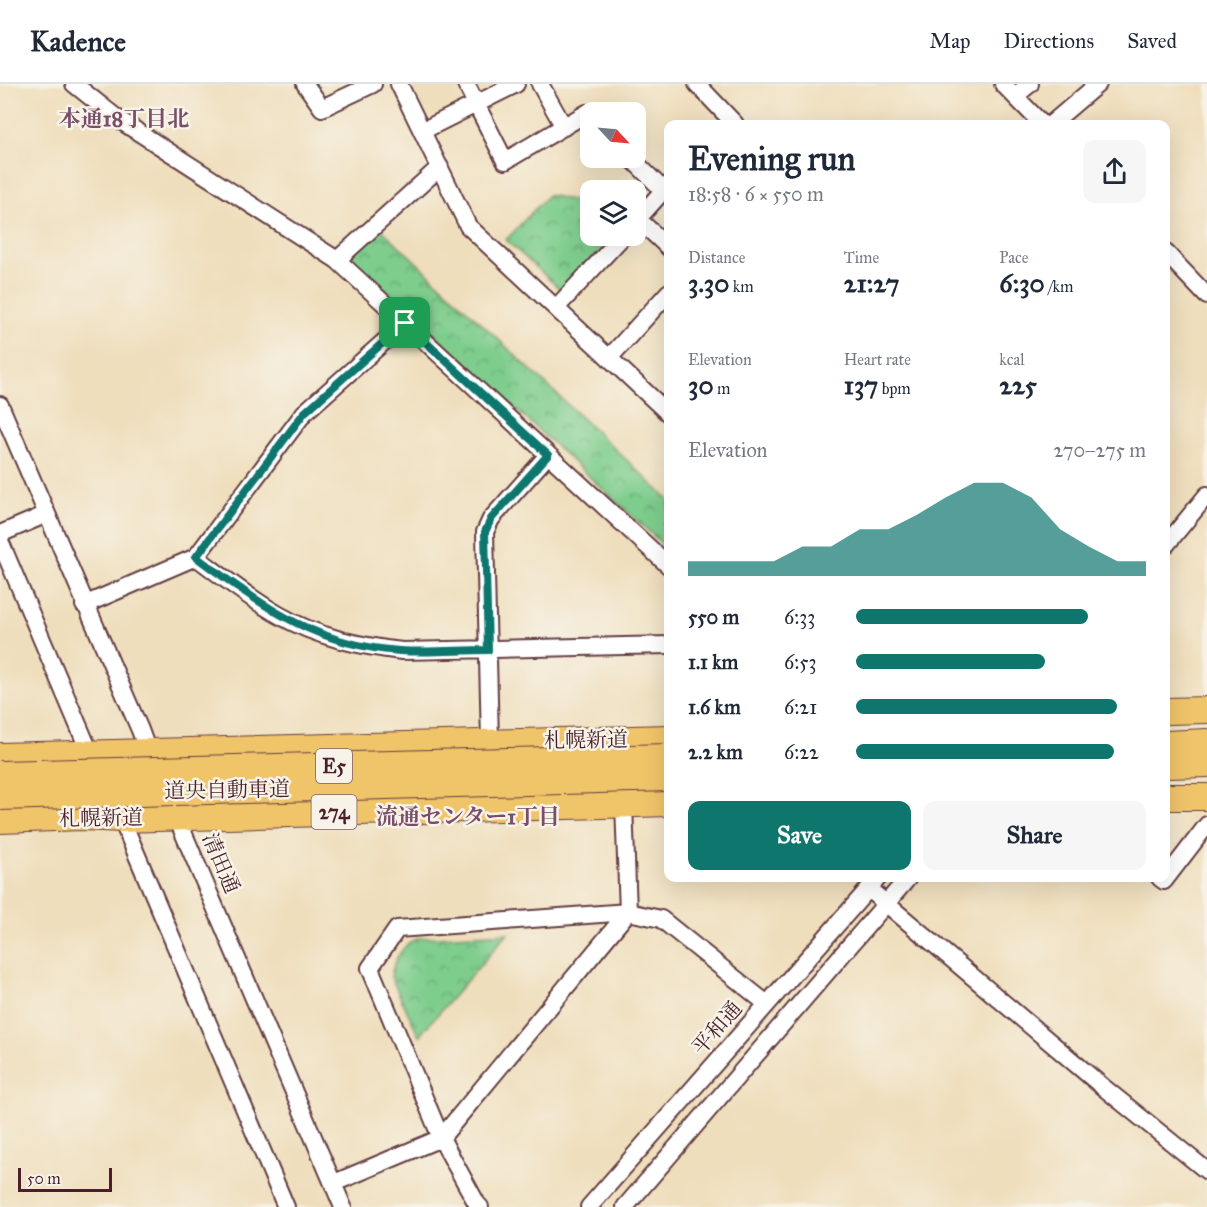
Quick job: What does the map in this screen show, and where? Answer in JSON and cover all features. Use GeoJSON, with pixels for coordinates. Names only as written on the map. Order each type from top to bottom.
{"type":"FeatureCollection","features":[{"type":"Feature","properties":{"kind":"highway"},"geometry":{"type":"LineString","coordinates":[[1170,711],[1207,710]]}},
{"type":"Feature","properties":{"kind":"highway"},"geometry":{"type":"LineString","coordinates":[[1170,726],[1207,725]]}},
{"type":"Feature","properties":{"kind":"highway","name":"札幌新道"},"geometry":{"type":"LineString","coordinates":[[0,756],[664,738]]}},
{"type":"Feature","properties":{"kind":"highway"},"geometry":{"type":"LineString","coordinates":[[1170,744],[1207,742]]}},
{"type":"Feature","properties":{"kind":"highway","name":"道央自動車道"},"geometry":{"type":"LineString","coordinates":[[0,774],[664,757]]}},
{"type":"Feature","properties":{"kind":"highway"},"geometry":{"type":"LineString","coordinates":[[1170,765],[1207,764]]}},
{"type":"Feature","properties":{"kind":"highway","name":"道央自動車道"},"geometry":{"type":"LineString","coordinates":[[0,797],[664,778]]}},
{"type":"Feature","properties":{"kind":"highway"},"geometry":{"type":"LineString","coordinates":[[1170,797],[1202,795]]}},
{"type":"Feature","properties":{"kind":"highway","name":"札幌新道"},"geometry":{"type":"LineString","coordinates":[[0,820],[122,819],[664,803]]}},
{"type":"Feature","properties":{"kind":"street"},"geometry":{"type":"LineString","coordinates":[[74,84],[118,119],[337,260],[664,561]]}},
{"type":"Feature","properties":{"kind":"street"},"geometry":{"type":"LineString","coordinates":[[305,84],[322,108],[374,84]]}},
{"type":"Feature","properties":{"kind":"street"},"geometry":{"type":"LineString","coordinates":[[399,84],[468,226],[664,409]]}},
{"type":"Feature","properties":{"kind":"street"},"geometry":{"type":"LineString","coordinates":[[466,84],[505,160],[580,118]]}},
{"type":"Feature","properties":{"kind":"street"},"geometry":{"type":"LineString","coordinates":[[422,131],[516,84]]}},
{"type":"Feature","properties":{"kind":"street"},"geometry":{"type":"LineString","coordinates":[[540,84],[564,127]]}},
{"type":"Feature","properties":{"kind":"street"},"geometry":{"type":"LineString","coordinates":[[696,84],[727,120]]}},
{"type":"Feature","properties":{"kind":"street"},"geometry":{"type":"LineString","coordinates":[[1030,84],[1009,90],[1038,120]]}},
{"type":"Feature","properties":{"kind":"street"},"geometry":{"type":"LineString","coordinates":[[1056,120],[1098,84]]}},
{"type":"Feature","properties":{"kind":"street"},"geometry":{"type":"LineString","coordinates":[[337,260],[440,167]]}},
{"type":"Feature","properties":{"kind":"street"},"geometry":{"type":"LineString","coordinates":[[643,168],[664,185]]}},
{"type":"Feature","properties":{"kind":"street"},"geometry":{"type":"LineString","coordinates":[[646,210],[664,189]]}},
{"type":"Feature","properties":{"kind":"street"},"geometry":{"type":"LineString","coordinates":[[646,228],[664,244]]}},
{"type":"Feature","properties":{"kind":"street"},"geometry":{"type":"LineString","coordinates":[[556,308],[614,246]]}},
{"type":"Feature","properties":{"kind":"street"},"geometry":{"type":"LineString","coordinates":[[1170,256],[1204,285]]}},
{"type":"Feature","properties":{"kind":"street"},"geometry":{"type":"LineString","coordinates":[[609,358],[664,298]]}},
{"type":"Feature","properties":{"kind":"street"},"geometry":{"type":"LineString","coordinates":[[84,605],[196,557],[304,413],[405,323]]}},
{"type":"Feature","properties":{"kind":"street","name":"清田通"},"geometry":{"type":"LineString","coordinates":[[0,405],[343,1207]]}},
{"type":"Feature","properties":{"kind":"street"},"geometry":{"type":"LineString","coordinates":[[490,742],[485,532],[491,519],[548,455]]}},
{"type":"Feature","properties":{"kind":"street"},"geometry":{"type":"LineString","coordinates":[[1170,538],[1207,495]]}},
{"type":"Feature","properties":{"kind":"street"},"geometry":{"type":"LineString","coordinates":[[0,534],[47,514]]}},
{"type":"Feature","properties":{"kind":"street"},"geometry":{"type":"LineString","coordinates":[[0,541],[90,753],[122,819],[286,1207]]}},
{"type":"Feature","properties":{"kind":"street"},"geometry":{"type":"LineString","coordinates":[[196,557],[280,616],[328,636],[352,643],[402,651],[664,645]]}},
{"type":"Feature","properties":{"kind":"street"},"geometry":{"type":"LineString","coordinates":[[334,1183],[441,1138],[628,912],[624,804]]}},
{"type":"Feature","properties":{"kind":"street"},"geometry":{"type":"LineString","coordinates":[[1170,873],[1207,825]]}},
{"type":"Feature","properties":{"kind":"street"},"geometry":{"type":"LineString","coordinates":[[625,1207],[904,882]]}},
{"type":"Feature","properties":{"kind":"street"},"geometry":{"type":"LineString","coordinates":[[873,883],[886,903],[1103,1087],[1207,1171]]}},
{"type":"Feature","properties":{"kind":"street","name":"平和通"},"geometry":{"type":"LineString","coordinates":[[589,1207],[873,883]]}},
{"type":"Feature","properties":{"kind":"street"},"geometry":{"type":"LineString","coordinates":[[480,1207],[441,1138],[370,968],[397,929],[628,912],[661,919],[767,1004]]}},
{"type":"Feature","properties":{"kind":"green space"},"geometry":{"type":"Polygon","coordinates":[[[548,195],[580,202],[580,246],[605,246],[562,291],[506,240],[548,195]]]}},
{"type":"Feature","properties":{"kind":"green space"},"geometry":{"type":"Polygon","coordinates":[[[379,227],[664,495],[664,545],[348,255],[379,227]]]}},
{"type":"Feature","properties":{"kind":"green space"},"geometry":{"type":"Polygon","coordinates":[[[508,933],[419,1036],[391,977],[394,965],[404,948],[419,938],[508,933]]]}},
{"type":"Feature","properties":{"kind":"district","name":"本通18丁目北"},"geometry":{"type":"Point","coordinates":[124,118]}},
{"type":"Feature","properties":{"kind":"district","name":"流通センター1丁目"},"geometry":{"type":"Point","coordinates":[468,816]}},
{"type":"Feature","properties":{"kind":"route"},"geometry":{"type":"LineString","coordinates":[[405,323],[548,455],[491,519],[485,532],[488,650],[402,651],[376,648],[328,636],[280,616],[196,557],[304,413],[405,323]]}}]}
